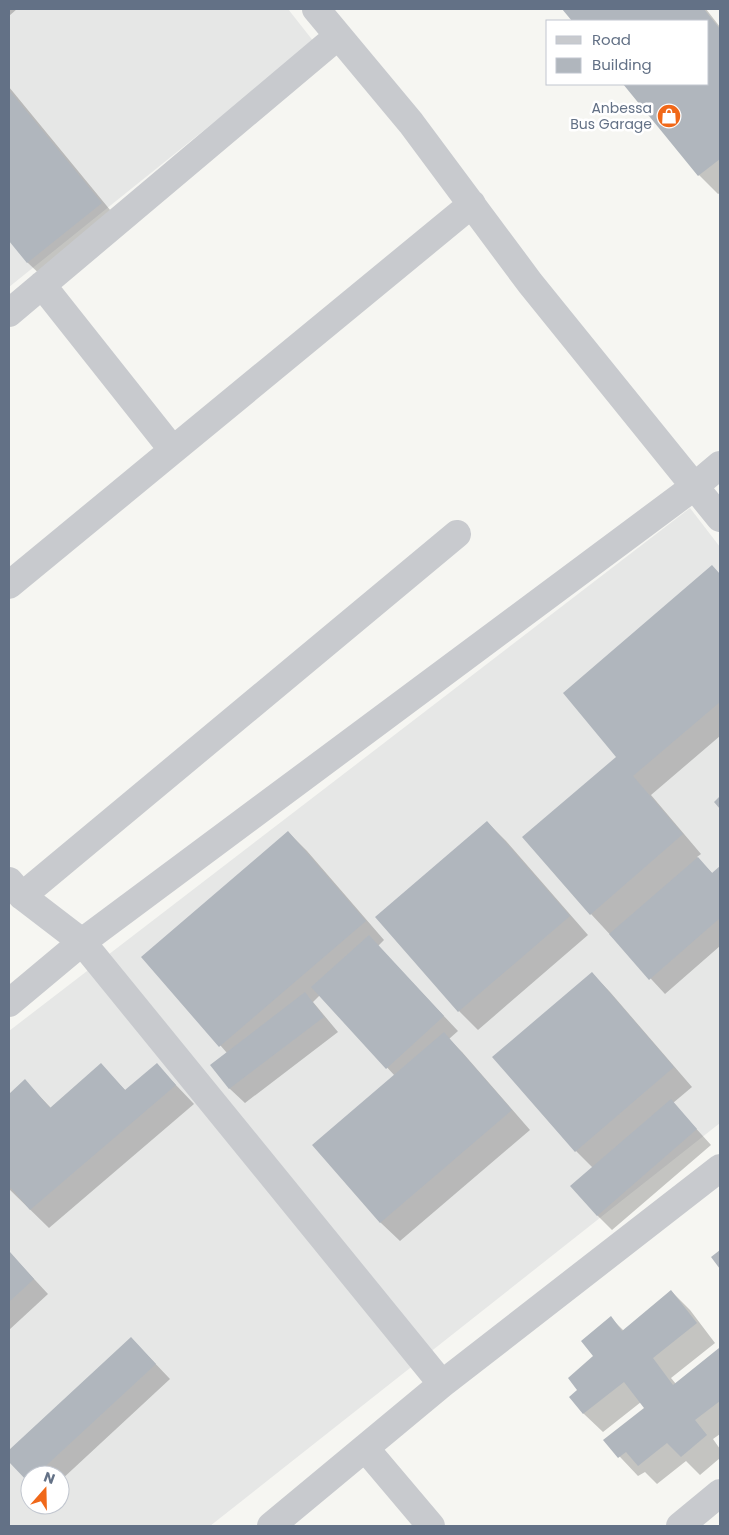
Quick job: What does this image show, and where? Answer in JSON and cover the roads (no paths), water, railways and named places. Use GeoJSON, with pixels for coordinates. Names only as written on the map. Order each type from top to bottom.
{"type":"FeatureCollection","features":[{"type":"Feature","properties":{"kind":"street"},"geometry":{"type":"LineString","coordinates":[[316,9],[411,123],[530,283],[720,518]]}},
{"type":"Feature","properties":{"kind":"street"},"geometry":{"type":"LineString","coordinates":[[9,313],[338,36]]}},
{"type":"Feature","properties":{"kind":"street"},"geometry":{"type":"LineString","coordinates":[[9,585],[472,204]]}},
{"type":"Feature","properties":{"kind":"street"},"geometry":{"type":"LineString","coordinates":[[42,285],[172,450]]}},
{"type":"Feature","properties":{"kind":"street"},"geometry":{"type":"LineString","coordinates":[[9,1003],[82,942],[695,486],[720,465]]}},
{"type":"Feature","properties":{"kind":"street"},"geometry":{"type":"LineString","coordinates":[[442,1384],[82,942],[15,889],[457,534]]}},
{"type":"Feature","properties":{"kind":"street"},"geometry":{"type":"LineString","coordinates":[[271,1526],[442,1384],[720,1168]]}},
{"type":"Feature","properties":{"kind":"street"},"geometry":{"type":"LineString","coordinates":[[365,1448],[431,1526]]}},
{"type":"Feature","properties":{"kind":"street"},"geometry":{"type":"LineString","coordinates":[[680,1526],[720,1493]]}},
{"type":"Feature","properties":{"kind":"place","name":"Anbessa Bus Garage"},"geometry":{"type":"Point","coordinates":[669,116]}}]}
